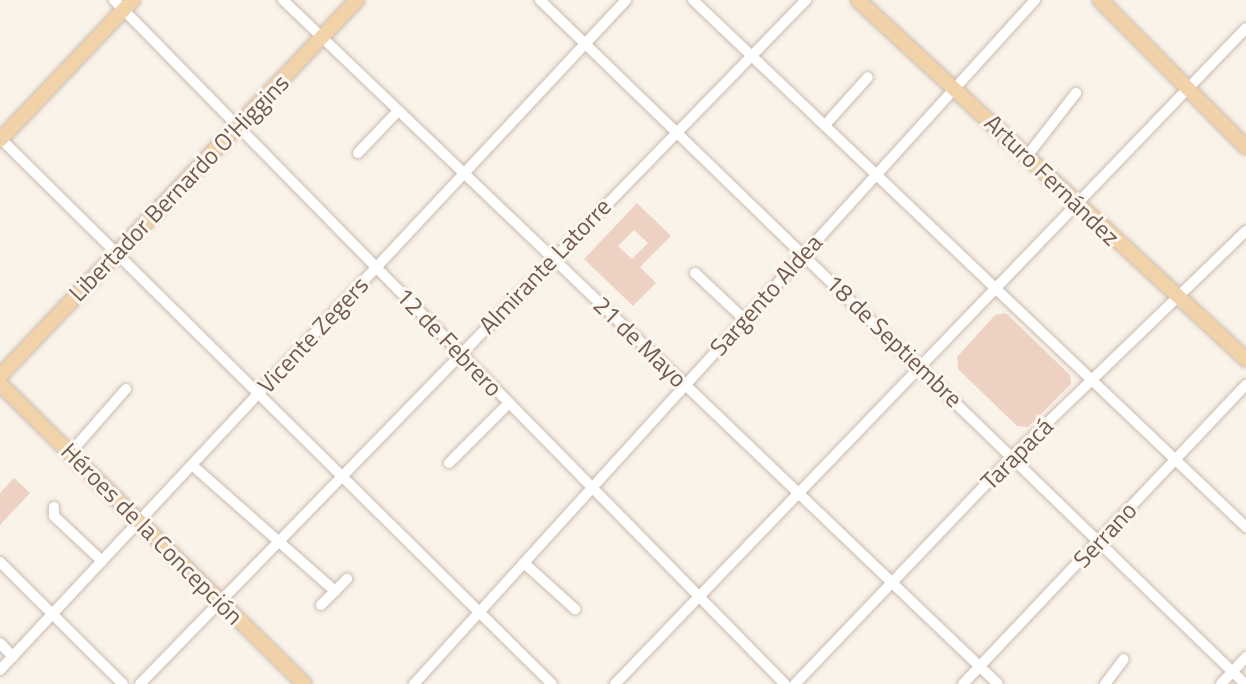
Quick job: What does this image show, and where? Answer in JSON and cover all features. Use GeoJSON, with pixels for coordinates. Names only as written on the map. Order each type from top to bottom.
{"type":"FeatureCollection","features":[{"type":"Feature","properties":{"kind":"main road","name":"Libertador Bernardo O'Higgins"},"geometry":{"type":"LineString","coordinates":[[0,376],[358,0]]}},
{"type":"Feature","properties":{"kind":"main road","name":"Arturo Fernández"},"geometry":{"type":"LineString","coordinates":[[858,0],[955,88],[1075,204],[1246,359]]}},
{"type":"Feature","properties":{"kind":"main road"},"geometry":{"type":"LineString","coordinates":[[1100,0],[1246,147]]}},
{"type":"Feature","properties":{"kind":"main road"},"geometry":{"type":"LineString","coordinates":[[0,139],[123,3]]}},
{"type":"Feature","properties":{"kind":"main road","name":"Héroes de la Concepción"},"geometry":{"type":"LineString","coordinates":[[0,384],[304,684]]}},
{"type":"Feature","properties":{"kind":"street","name":"21 de Mayo"},"geometry":{"type":"LineString","coordinates":[[283,0],[998,684]]}},
{"type":"Feature","properties":{"kind":"street","name":"18 de Septiembre"},"geometry":{"type":"LineString","coordinates":[[540,0],[1100,540],[1245,684]]}},
{"type":"Feature","properties":{"kind":"street","name":"Vicente Zegers"},"geometry":{"type":"LineString","coordinates":[[0,670],[626,0]]}},
{"type":"Feature","properties":{"kind":"street"},"geometry":{"type":"LineString","coordinates":[[694,0],[1246,527]]}},
{"type":"Feature","properties":{"kind":"street","name":"Almirante Latorre"},"geometry":{"type":"LineString","coordinates":[[139,684],[806,0]]}},
{"type":"Feature","properties":{"kind":"street","name":"Sargento Aldea"},"geometry":{"type":"LineString","coordinates":[[415,684],[1035,0]]}},
{"type":"Feature","properties":{"kind":"street","name":"12 de Febrero"},"geometry":{"type":"LineString","coordinates":[[123,3],[238,126],[785,684]]}},
{"type":"Feature","properties":{"kind":"street"},"geometry":{"type":"LineString","coordinates":[[615,684],[1246,28]]}},
{"type":"Feature","properties":{"kind":"street"},"geometry":{"type":"LineString","coordinates":[[825,125],[868,77]]}},
{"type":"Feature","properties":{"kind":"street"},"geometry":{"type":"LineString","coordinates":[[1027,156],[1076,93]]}},
{"type":"Feature","properties":{"kind":"street"},"geometry":{"type":"LineString","coordinates":[[358,153],[398,111]]}},
{"type":"Feature","properties":{"kind":"street"},"geometry":{"type":"LineString","coordinates":[[0,139],[552,684]]}},
{"type":"Feature","properties":{"kind":"street","name":"Tarapacá"},"geometry":{"type":"LineString","coordinates":[[794,684],[1013,456],[1246,231]]}},
{"type":"Feature","properties":{"kind":"street"},"geometry":{"type":"LineString","coordinates":[[695,273],[744,319]]}},
{"type":"Feature","properties":{"kind":"street","name":"Serrano"},"geometry":{"type":"LineString","coordinates":[[963,684],[1246,385]]}},
{"type":"Feature","properties":{"kind":"street"},"geometry":{"type":"LineString","coordinates":[[70,453],[126,389]]}},
{"type":"Feature","properties":{"kind":"street"},"geometry":{"type":"LineString","coordinates":[[449,463],[509,403]]}},
{"type":"Feature","properties":{"kind":"street"},"geometry":{"type":"LineString","coordinates":[[192,465],[335,591]]}},
{"type":"Feature","properties":{"kind":"street"},"geometry":{"type":"LineString","coordinates":[[54,507],[54,516],[102,561]]}},
{"type":"Feature","properties":{"kind":"street"},"geometry":{"type":"LineString","coordinates":[[0,562],[123,684]]}},
{"type":"Feature","properties":{"kind":"street"},"geometry":{"type":"LineString","coordinates":[[524,563],[575,609]]}},
{"type":"Feature","properties":{"kind":"street"},"geometry":{"type":"LineString","coordinates":[[321,605],[347,579]]}},
{"type":"Feature","properties":{"kind":"street"},"geometry":{"type":"LineString","coordinates":[[0,643],[13,656]]}},
{"type":"Feature","properties":{"kind":"street"},"geometry":{"type":"LineString","coordinates":[[1220,684],[1246,657]]}},
{"type":"Feature","properties":{"kind":"street"},"geometry":{"type":"LineString","coordinates":[[1105,684],[1124,659]]}},
{"type":"Feature","properties":{"kind":"building"},"geometry":{"type":"Polygon","coordinates":[[[637,203],[671,236],[640,267],[656,283],[633,306],[584,259],[637,203]],[[634,230],[618,246],[632,259],[648,243],[634,230]]]}},
{"type":"Feature","properties":{"kind":"building"},"geometry":{"type":"Polygon","coordinates":[[[1006,313],[1070,375],[1071,384],[1028,427],[1017,426],[958,369],[957,357],[995,315],[1006,313]]]}},
{"type":"Feature","properties":{"kind":"building"},"geometry":{"type":"Polygon","coordinates":[[[14,478],[30,493],[0,525],[0,493],[14,478]]]}}]}
